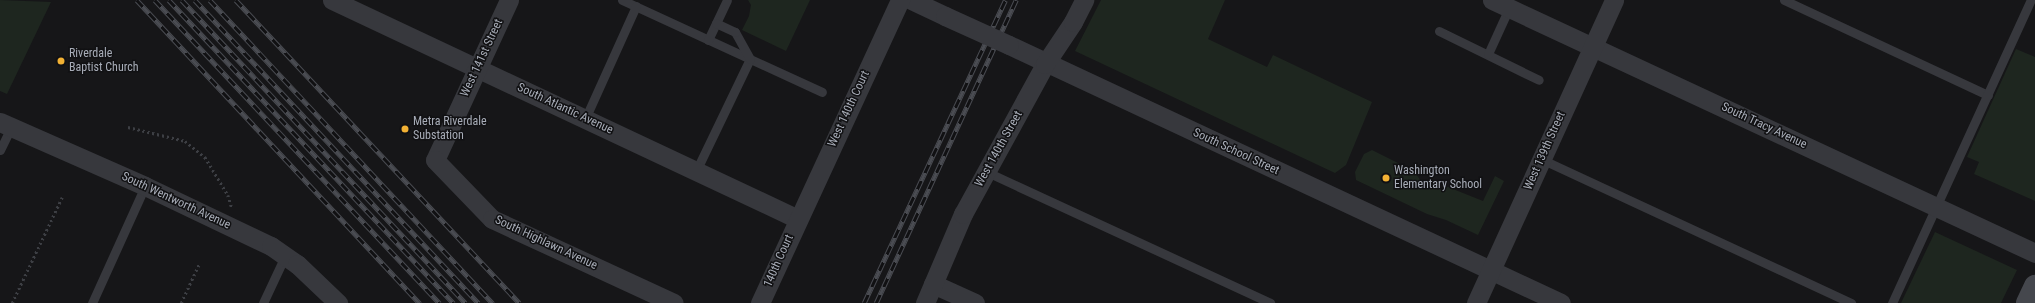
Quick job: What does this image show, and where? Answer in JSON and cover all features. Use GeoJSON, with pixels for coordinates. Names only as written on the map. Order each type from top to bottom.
{"type":"FeatureCollection","features":[{"type":"Feature","properties":{"kind":"street","name":"South Atlantic Avenue"},"geometry":{"type":"LineString","coordinates":[[332,0],[798,219]]}},
{"type":"Feature","properties":{"kind":"street","name":"West 141st Street"},"geometry":{"type":"LineString","coordinates":[[435,160],[509,0]]}},
{"type":"Feature","properties":{"kind":"street","name":"West 140th Court"},"geometry":{"type":"LineString","coordinates":[[798,219],[900,0]]}},
{"type":"Feature","properties":{"kind":"street","name":"South School Street"},"geometry":{"type":"LineString","coordinates":[[912,0],[1009,45],[1045,64],[1561,303]]}},
{"type":"Feature","properties":{"kind":"street","name":"West 140th Street"},"geometry":{"type":"LineString","coordinates":[[925,303],[963,214],[1045,64],[1073,22],[1084,0]]}},
{"type":"Feature","properties":{"kind":"street","name":"South Tracy Avenue"},"geometry":{"type":"LineString","coordinates":[[1492,0],[2035,253]]}},
{"type":"Feature","properties":{"kind":"street","name":"West 139th Street"},"geometry":{"type":"LineString","coordinates":[[1476,303],[1614,0]]}},
{"type":"Feature","properties":{"kind":"street","name":"South Wentworth Avenue"},"geometry":{"type":"LineString","coordinates":[[5,124],[145,186],[239,231],[285,256],[338,303]]}},
{"type":"Feature","properties":{"kind":"street","name":"South Highlawn Avenue"},"geometry":{"type":"LineString","coordinates":[[435,160],[492,219],[674,303]]}},
{"type":"Feature","properties":{"kind":"street","name":"140th Court"},"geometry":{"type":"LineString","coordinates":[[760,303],[798,219]]}},
{"type":"Feature","properties":{"kind":"street"},"geometry":{"type":"LineString","coordinates":[[933,284],[975,303]]}},
{"type":"Feature","properties":{"kind":"street"},"geometry":{"type":"LineString","coordinates":[[2027,303],[2035,286]]}},
{"type":"Feature","properties":{"kind":"lane"},"geometry":{"type":"LineString","coordinates":[[622,0],[822,92]]}},
{"type":"Feature","properties":{"kind":"lane"},"geometry":{"type":"LineString","coordinates":[[708,40],[727,0]]}},
{"type":"Feature","properties":{"kind":"lane"},"geometry":{"type":"LineString","coordinates":[[1784,0],[1988,95]]}},
{"type":"Feature","properties":{"kind":"lane"},"geometry":{"type":"LineString","coordinates":[[1892,303],[2031,0]]}},
{"type":"Feature","properties":{"kind":"lane"},"geometry":{"type":"LineString","coordinates":[[585,119],[636,6]]}},
{"type":"Feature","properties":{"kind":"lane"},"geometry":{"type":"LineString","coordinates":[[1488,54],[1509,8]]}},
{"type":"Feature","properties":{"kind":"lane"},"geometry":{"type":"LineString","coordinates":[[716,23],[735,32],[750,59]]}},
{"type":"Feature","properties":{"kind":"lane"},"geometry":{"type":"LineString","coordinates":[[1439,31],[1539,80]]}},
{"type":"Feature","properties":{"kind":"lane"},"geometry":{"type":"LineString","coordinates":[[696,170],[750,59]]}},
{"type":"Feature","properties":{"kind":"lane"},"geometry":{"type":"LineString","coordinates":[[0,150],[5,124]]}},
{"type":"Feature","properties":{"kind":"lane"},"geometry":{"type":"LineString","coordinates":[[1541,159],[1851,303]]}},
{"type":"Feature","properties":{"kind":"lane"},"geometry":{"type":"LineString","coordinates":[[987,172],[1270,303]]}},
{"type":"Feature","properties":{"kind":"lane"},"geometry":{"type":"LineString","coordinates":[[92,303],[145,186]]}},
{"type":"Feature","properties":{"kind":"lane"},"geometry":{"type":"LineString","coordinates":[[263,303],[285,256]]}},
{"type":"Feature","properties":{"kind":"path"},"geometry":{"type":"LineString","coordinates":[[128,128],[185,141],[205,157],[228,195],[239,231]]}},
{"type":"Feature","properties":{"kind":"path"},"geometry":{"type":"LineString","coordinates":[[12,303],[62,198]]}},
{"type":"Feature","properties":{"kind":"path"},"geometry":{"type":"LineString","coordinates":[[181,303],[199,264]]}},
{"type":"Feature","properties":{"kind":"shaded area"},"geometry":{"type":"Polygon","coordinates":[[[0,0],[51,2],[7,94],[0,91],[0,0]]]}},
{"type":"Feature","properties":{"kind":"shaded area"},"geometry":{"type":"Polygon","coordinates":[[[748,0],[810,0],[786,51],[742,30],[749,16],[751,5],[748,0]]]}},
{"type":"Feature","properties":{"kind":"shaded area"},"geometry":{"type":"Polygon","coordinates":[[[1101,0],[1225,0],[1208,39],[1267,67],[1273,55],[1372,102],[1346,165],[1335,173],[1075,51],[1101,0]]]}},
{"type":"Feature","properties":{"kind":"shaded area"},"geometry":{"type":"Polygon","coordinates":[[[2016,49],[2035,57],[2035,201],[1974,174],[1979,162],[1967,157],[2016,49]]]}},
{"type":"Feature","properties":{"kind":"shaded area"},"geometry":{"type":"Polygon","coordinates":[[[1372,150],[1414,171],[1421,181],[1440,189],[1448,187],[1483,201],[1495,176],[1504,181],[1478,235],[1446,220],[1427,214],[1356,180],[1355,172],[1364,154],[1372,150]]]}},
{"type":"Feature","properties":{"kind":"shaded area"},"geometry":{"type":"Polygon","coordinates":[[[1935,232],[2017,270],[2001,303],[1901,303],[1935,232]]]}},
{"type":"Feature","properties":{"kind":"railway"},"geometry":{"type":"LineString","coordinates":[[137,0],[420,303]]}},
{"type":"Feature","properties":{"kind":"railway"},"geometry":{"type":"LineString","coordinates":[[155,0],[440,303]]}},
{"type":"Feature","properties":{"kind":"railway"},"geometry":{"type":"LineString","coordinates":[[169,0],[454,303]]}},
{"type":"Feature","properties":{"kind":"railway"},"geometry":{"type":"LineString","coordinates":[[182,0],[466,303]]}},
{"type":"Feature","properties":{"kind":"railway"},"geometry":{"type":"LineString","coordinates":[[195,0],[479,303]]}},
{"type":"Feature","properties":{"kind":"railway"},"geometry":{"type":"LineString","coordinates":[[210,0],[493,303]]}},
{"type":"Feature","properties":{"kind":"railway"},"geometry":{"type":"LineString","coordinates":[[236,0],[520,303]]}},
{"type":"Feature","properties":{"kind":"railway"},"geometry":{"type":"LineString","coordinates":[[864,303],[1005,0]]}},
{"type":"Feature","properties":{"kind":"railway"},"geometry":{"type":"LineString","coordinates":[[876,303],[1016,0]]}},
{"type":"Feature","properties":{"kind":"place","name":"Riverdale Baptist Church"},"geometry":{"type":"Point","coordinates":[61,61]}},
{"type":"Feature","properties":{"kind":"place","name":"Metra Riverdale Substation"},"geometry":{"type":"Point","coordinates":[405,129]}},
{"type":"Feature","properties":{"kind":"place","name":"Washington Elementary School"},"geometry":{"type":"Point","coordinates":[1386,178]}}]}
